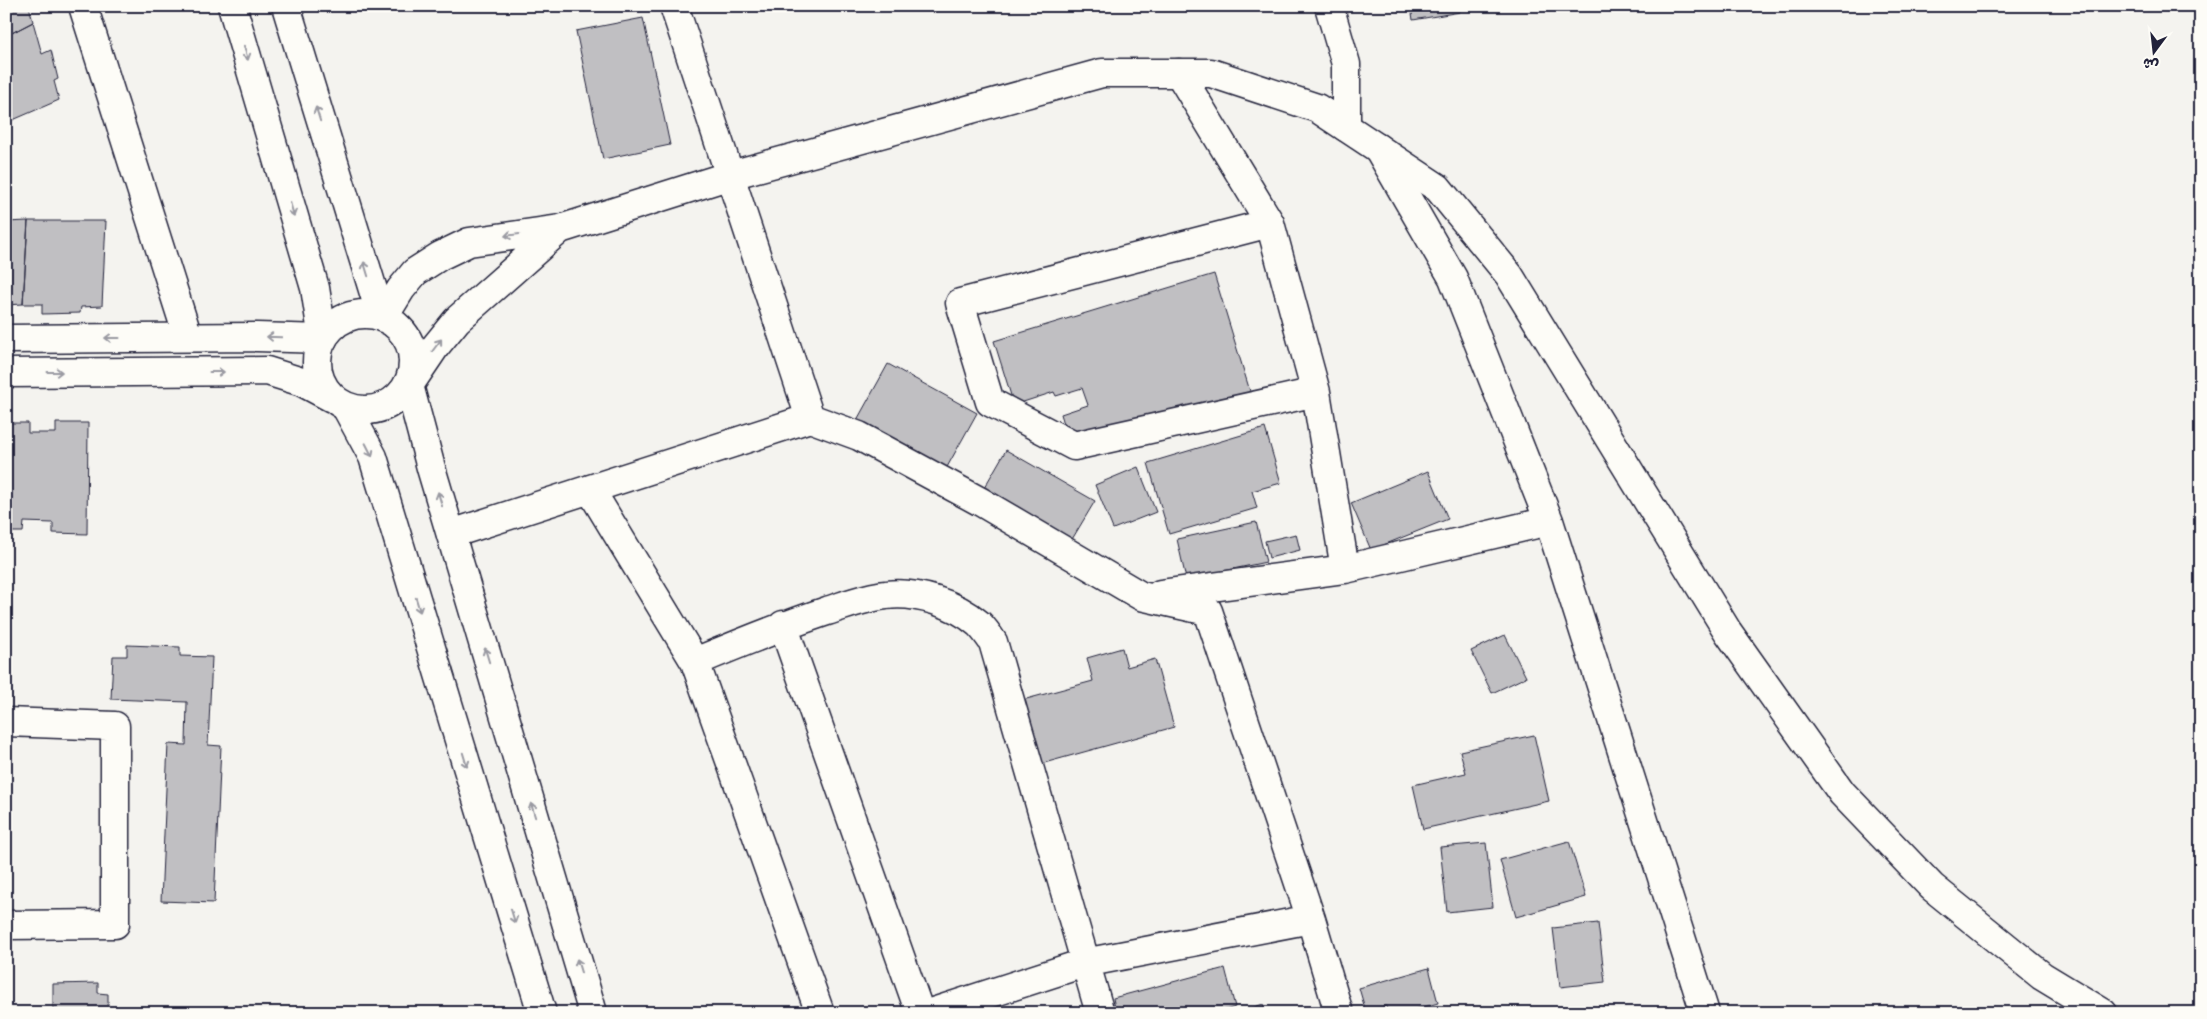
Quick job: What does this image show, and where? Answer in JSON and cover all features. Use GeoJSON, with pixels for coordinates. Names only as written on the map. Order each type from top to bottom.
{"type":"FeatureCollection","features":[{"type":"Feature","properties":{"kind":"street"},"geometry":{"type":"LineString","coordinates":[[83,6],[188,337]]}},
{"type":"Feature","properties":{"kind":"street"},"geometry":{"type":"LineString","coordinates":[[232,6],[316,288],[323,339]]}},
{"type":"Feature","properties":{"kind":"street"},"geometry":{"type":"LineString","coordinates":[[286,6],[382,317]]}},
{"type":"Feature","properties":{"kind":"street"},"geometry":{"type":"LineString","coordinates":[[674,6],[810,418]]}},
{"type":"Feature","properties":{"kind":"street"},"geometry":{"type":"LineString","coordinates":[[1329,6],[1346,64],[1346,127]]}},
{"type":"Feature","properties":{"kind":"street"},"geometry":{"type":"LineString","coordinates":[[382,317],[415,272],[440,256],[469,242],[560,230],[731,176],[1102,73],[1211,73],[1317,108],[1438,188],[1509,275],[1728,632],[1842,793],[1932,887],[2042,976],[2103,1013]]}},
{"type":"Feature","properties":{"kind":"street"},"geometry":{"type":"LineString","coordinates":[[1179,73],[1270,223],[1316,392],[1345,569]]}},
{"type":"Feature","properties":{"kind":"street"},"geometry":{"type":"LineString","coordinates":[[1378,148],[1453,278],[1549,521],[1705,1013]]}},
{"type":"Feature","properties":{"kind":"street"},"geometry":{"type":"LineString","coordinates":[[1270,223],[960,303],[990,402],[1074,446],[1316,392]]}},
{"type":"Feature","properties":{"kind":"street"},"geometry":{"type":"LineString","coordinates":[[6,373],[268,371],[302,382],[339,402],[363,411],[384,407],[398,398],[409,385],[435,347],[457,320],[560,230]]}},
{"type":"Feature","properties":{"kind":"street"},"geometry":{"type":"LineString","coordinates":[[542,1013],[373,457],[339,402],[322,384],[317,368],[318,355],[323,339],[333,326],[347,317],[364,314],[382,317],[396,324],[407,337],[413,352],[414,369],[409,385],[451,534],[593,1013]]}},
{"type":"Feature","properties":{"kind":"street"},"geometry":{"type":"LineString","coordinates":[[6,339],[257,336],[323,339]]}},
{"type":"Feature","properties":{"kind":"street"},"geometry":{"type":"LineString","coordinates":[[451,534],[810,418],[868,440],[981,502],[1141,596],[1208,611],[1311,919],[1339,1013]]}},
{"type":"Feature","properties":{"kind":"street"},"geometry":{"type":"LineString","coordinates":[[590,489],[695,662],[820,1013]]}},
{"type":"Feature","properties":{"kind":"street"},"geometry":{"type":"LineString","coordinates":[[1141,596],[1345,569],[1549,521]]}},
{"type":"Feature","properties":{"kind":"street"},"geometry":{"type":"LineString","coordinates":[[695,662],[784,626],[862,600],[888,595],[918,597],[941,603],[961,611],[980,625],[993,642],[1084,963],[1100,1013]]}},
{"type":"Feature","properties":{"kind":"street"},"geometry":{"type":"LineString","coordinates":[[784,626],[920,1013]]}},
{"type":"Feature","properties":{"kind":"street"},"geometry":{"type":"LineString","coordinates":[[6,722],[115,726],[115,924],[6,925]]}},
{"type":"Feature","properties":{"kind":"street"},"geometry":{"type":"LineString","coordinates":[[930,1013],[1084,963],[1311,919]]}},
{"type":"Feature","properties":{"kind":"building"},"geometry":{"type":"Polygon","coordinates":[[[6,6],[29,6],[33,22],[6,36],[6,6]]]}},
{"type":"Feature","properties":{"kind":"building"},"geometry":{"type":"Polygon","coordinates":[[[1411,6],[1459,6],[1460,12],[1413,20],[1411,6]]]}},
{"type":"Feature","properties":{"kind":"building"},"geometry":{"type":"Polygon","coordinates":[[[643,18],[670,145],[603,159],[576,31],[643,18]]]}},
{"type":"Feature","properties":{"kind":"building"},"geometry":{"type":"Polygon","coordinates":[[[33,22],[42,54],[51,50],[58,79],[54,81],[59,100],[6,123],[6,36],[33,22]]]}},
{"type":"Feature","properties":{"kind":"building"},"geometry":{"type":"Polygon","coordinates":[[[28,221],[106,221],[102,306],[81,307],[80,313],[42,314],[42,304],[23,304],[28,221]]]}},
{"type":"Feature","properties":{"kind":"building"},"geometry":{"type":"Polygon","coordinates":[[[28,221],[23,304],[6,305],[6,222],[28,221]]]}},
{"type":"Feature","properties":{"kind":"building"},"geometry":{"type":"Polygon","coordinates":[[[1214,274],[1253,401],[1074,456],[1061,414],[1088,405],[1082,388],[1056,396],[1054,392],[1014,405],[994,341],[1214,274]]]}},
{"type":"Feature","properties":{"kind":"building"},"geometry":{"type":"Polygon","coordinates":[[[888,364],[977,413],[941,478],[852,429],[888,364]]]}},
{"type":"Feature","properties":{"kind":"building"},"geometry":{"type":"Polygon","coordinates":[[[6,423],[28,423],[28,433],[56,433],[56,423],[88,423],[87,534],[53,533],[53,523],[24,522],[23,532],[6,532],[6,423]]]}},
{"type":"Feature","properties":{"kind":"building"},"geometry":{"type":"Polygon","coordinates":[[[1265,428],[1281,483],[1252,491],[1257,508],[1169,534],[1148,463],[1265,428]]]}},
{"type":"Feature","properties":{"kind":"building"},"geometry":{"type":"Polygon","coordinates":[[[1006,450],[1095,501],[1068,546],[980,495],[1006,450]]]}},
{"type":"Feature","properties":{"kind":"building"},"geometry":{"type":"Polygon","coordinates":[[[1138,467],[1156,512],[1113,529],[1095,485],[1138,467]]]}},
{"type":"Feature","properties":{"kind":"building"},"geometry":{"type":"Polygon","coordinates":[[[1428,471],[1448,519],[1371,550],[1351,503],[1428,471]]]}},
{"type":"Feature","properties":{"kind":"building"},"geometry":{"type":"Polygon","coordinates":[[[1256,522],[1266,562],[1186,579],[1177,539],[1256,522]]]}},
{"type":"Feature","properties":{"kind":"building"},"geometry":{"type":"Polygon","coordinates":[[[1296,534],[1300,550],[1269,558],[1265,541],[1296,534]]]}},
{"type":"Feature","properties":{"kind":"building"},"geometry":{"type":"Polygon","coordinates":[[[1505,635],[1526,677],[1492,693],[1471,651],[1505,635]]]}},
{"type":"Feature","properties":{"kind":"building"},"geometry":{"type":"Polygon","coordinates":[[[127,645],[180,647],[180,656],[212,657],[208,745],[221,746],[214,903],[161,901],[168,744],[186,745],[187,702],[111,699],[113,656],[127,656],[127,645]]]}},
{"type":"Feature","properties":{"kind":"building"},"geometry":{"type":"Polygon","coordinates":[[[1122,648],[1127,667],[1155,659],[1174,727],[1037,765],[1019,701],[1093,681],[1087,658],[1122,648]]]}},
{"type":"Feature","properties":{"kind":"building"},"geometry":{"type":"Polygon","coordinates":[[[1534,735],[1549,801],[1423,829],[1413,785],[1466,773],[1460,751],[1534,735]]]}},
{"type":"Feature","properties":{"kind":"building"},"geometry":{"type":"Polygon","coordinates":[[[1569,841],[1586,897],[1516,917],[1500,860],[1569,841]]]}},
{"type":"Feature","properties":{"kind":"building"},"geometry":{"type":"Polygon","coordinates":[[[1486,843],[1493,907],[1447,912],[1440,847],[1486,843]]]}},
{"type":"Feature","properties":{"kind":"building"},"geometry":{"type":"Polygon","coordinates":[[[1598,923],[1605,982],[1560,987],[1553,928],[1598,923]]]}},
{"type":"Feature","properties":{"kind":"building"},"geometry":{"type":"Polygon","coordinates":[[[1225,968],[1235,1007],[1215,1013],[1116,1013],[1113,998],[1225,968]]]}},
{"type":"Feature","properties":{"kind":"building"},"geometry":{"type":"Polygon","coordinates":[[[1429,968],[1438,1003],[1403,1013],[1388,1013],[1386,1006],[1366,1012],[1359,988],[1429,968]]]}},
{"type":"Feature","properties":{"kind":"building"},"geometry":{"type":"Polygon","coordinates":[[[98,983],[98,993],[108,994],[108,1013],[53,1013],[53,984],[98,983]]]}},
{"type":"Feature","properties":{"kind":"building"},"geometry":{"type":"Polygon","coordinates":[[[1263,1004],[1266,1013],[1238,1013],[1263,1004]]]}}]}
